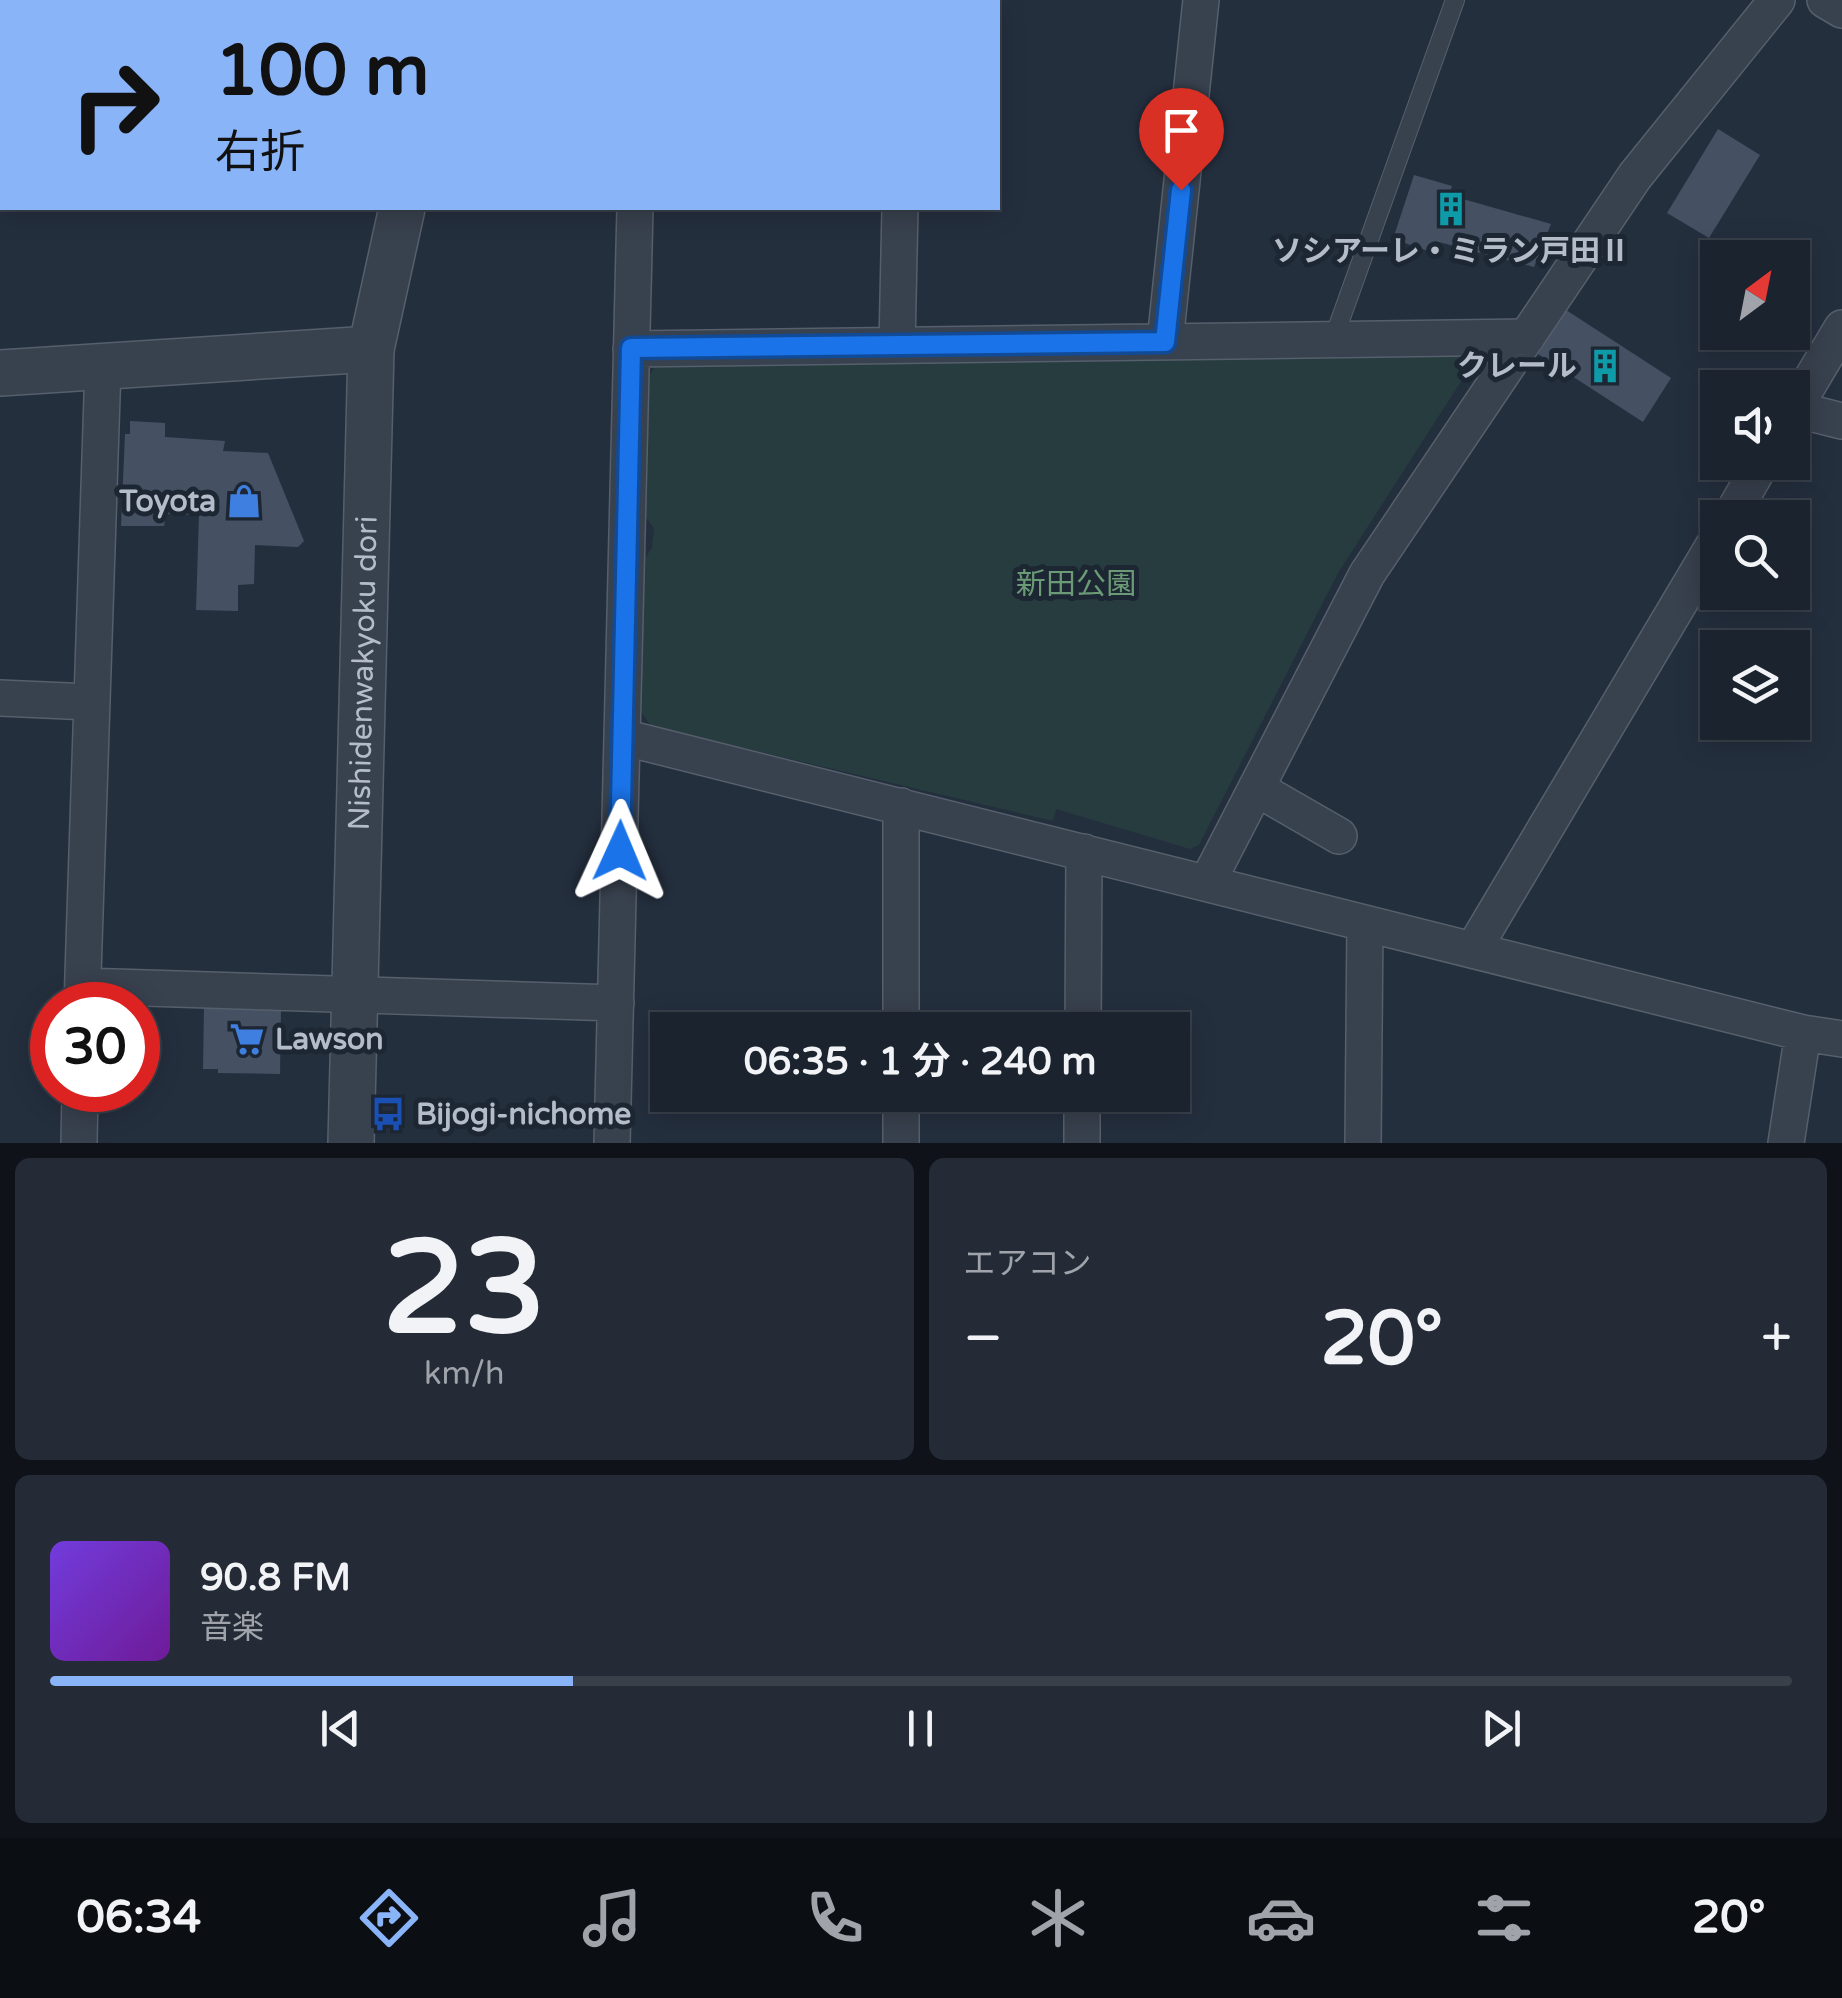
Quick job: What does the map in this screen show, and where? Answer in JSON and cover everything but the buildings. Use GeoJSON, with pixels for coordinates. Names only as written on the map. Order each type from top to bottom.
{"type":"FeatureCollection","features":[{"type":"Feature","properties":{"kind":"street"},"geometry":{"type":"LineString","coordinates":[[1165,342],[1201,0]]}},
{"type":"Feature","properties":{"kind":"street"},"geometry":{"type":"LineString","coordinates":[[1207,883],[1368,574],[1635,176],[1776,0]]}},
{"type":"Feature","properties":{"kind":"street"},"geometry":{"type":"LineString","coordinates":[[1826,0],[1842,10]]}},
{"type":"Feature","properties":{"kind":"street","name":"Nishidenwakyoku dori"},"geometry":{"type":"LineString","coordinates":[[351,1143],[371,349],[402,210]]}},
{"type":"Feature","properties":{"kind":"street"},"geometry":{"type":"LineString","coordinates":[[612,1143],[634,210]]}},
{"type":"Feature","properties":{"kind":"street"},"geometry":{"type":"LineString","coordinates":[[896,346],[900,210]]}},
{"type":"Feature","properties":{"kind":"street"},"geometry":{"type":"LineString","coordinates":[[1810,382],[1842,328]]}},
{"type":"Feature","properties":{"kind":"street"},"geometry":{"type":"LineString","coordinates":[[631,348],[1527,337]]}},
{"type":"Feature","properties":{"kind":"street"},"geometry":{"type":"LineString","coordinates":[[0,373],[371,349]]}},
{"type":"Feature","properties":{"kind":"street"},"geometry":{"type":"LineString","coordinates":[[82,982],[103,366]]}},
{"type":"Feature","properties":{"kind":"street"},"geometry":{"type":"LineString","coordinates":[[1810,414],[1842,422]]}},
{"type":"Feature","properties":{"kind":"street"},"geometry":{"type":"LineString","coordinates":[[1473,950],[1700,568]]}},
{"type":"Feature","properties":{"kind":"street"},"geometry":{"type":"LineString","coordinates":[[0,698],[90,702]]}},
{"type":"Feature","properties":{"kind":"street"},"geometry":{"type":"LineString","coordinates":[[622,736],[1803,1033],[1842,1039]]}},
{"type":"Feature","properties":{"kind":"street"},"geometry":{"type":"LineString","coordinates":[[1256,788],[1340,836]]}},
{"type":"Feature","properties":{"kind":"street"},"geometry":{"type":"LineString","coordinates":[[901,806],[901,1012]]}},
{"type":"Feature","properties":{"kind":"street"},"geometry":{"type":"LineString","coordinates":[[1083,1012],[1084,852]]}},
{"type":"Feature","properties":{"kind":"street"},"geometry":{"type":"LineString","coordinates":[[1363,1143],[1365,923]]}},
{"type":"Feature","properties":{"kind":"street"},"geometry":{"type":"LineString","coordinates":[[160,995],[355,996],[616,1004]]}},
{"type":"Feature","properties":{"kind":"street"},"geometry":{"type":"LineString","coordinates":[[1786,1143],[1803,1033]]}},
{"type":"Feature","properties":{"kind":"street"},"geometry":{"type":"LineString","coordinates":[[79,1143],[80,1112]]}},
{"type":"Feature","properties":{"kind":"street"},"geometry":{"type":"LineString","coordinates":[[901,1112],[901,1143]]}},
{"type":"Feature","properties":{"kind":"street"},"geometry":{"type":"LineString","coordinates":[[1082,1112],[1082,1143]]}},
{"type":"Feature","properties":{"kind":"lane"},"geometry":{"type":"LineString","coordinates":[[1333,340],[1455,0]]}},
{"type":"Feature","properties":{"kind":"green space","name":"新田公園"},"geometry":{"type":"Polygon","coordinates":[[[1460,353],[1469,369],[1338,573],[1199,845],[1190,849],[1056,809],[1053,821],[651,726],[641,712],[643,561],[652,548],[654,528],[643,514],[650,374],[658,362],[1460,353]]]}},
{"type":"Feature","properties":{"kind":"place","name":"ソシアーレ・ミラン戸田Ⅱ"},"geometry":{"type":"Point","coordinates":[1451,209]}},
{"type":"Feature","properties":{"kind":"place","name":"クレール"},"geometry":{"type":"Point","coordinates":[1605,366]}},
{"type":"Feature","properties":{"kind":"place","name":"Toyota"},"geometry":{"type":"Point","coordinates":[244,501]}},
{"type":"Feature","properties":{"kind":"place","name":"Lawson"},"geometry":{"type":"Point","coordinates":[247,1039]}},
{"type":"Feature","properties":{"kind":"place","name":"Bijogi-nichome"},"geometry":{"type":"Point","coordinates":[388,1114]}},
{"type":"Feature","properties":{"kind":"route"},"geometry":{"type":"LineString","coordinates":[[620,851],[631,348],[1165,342],[1181,190]]}}]}
